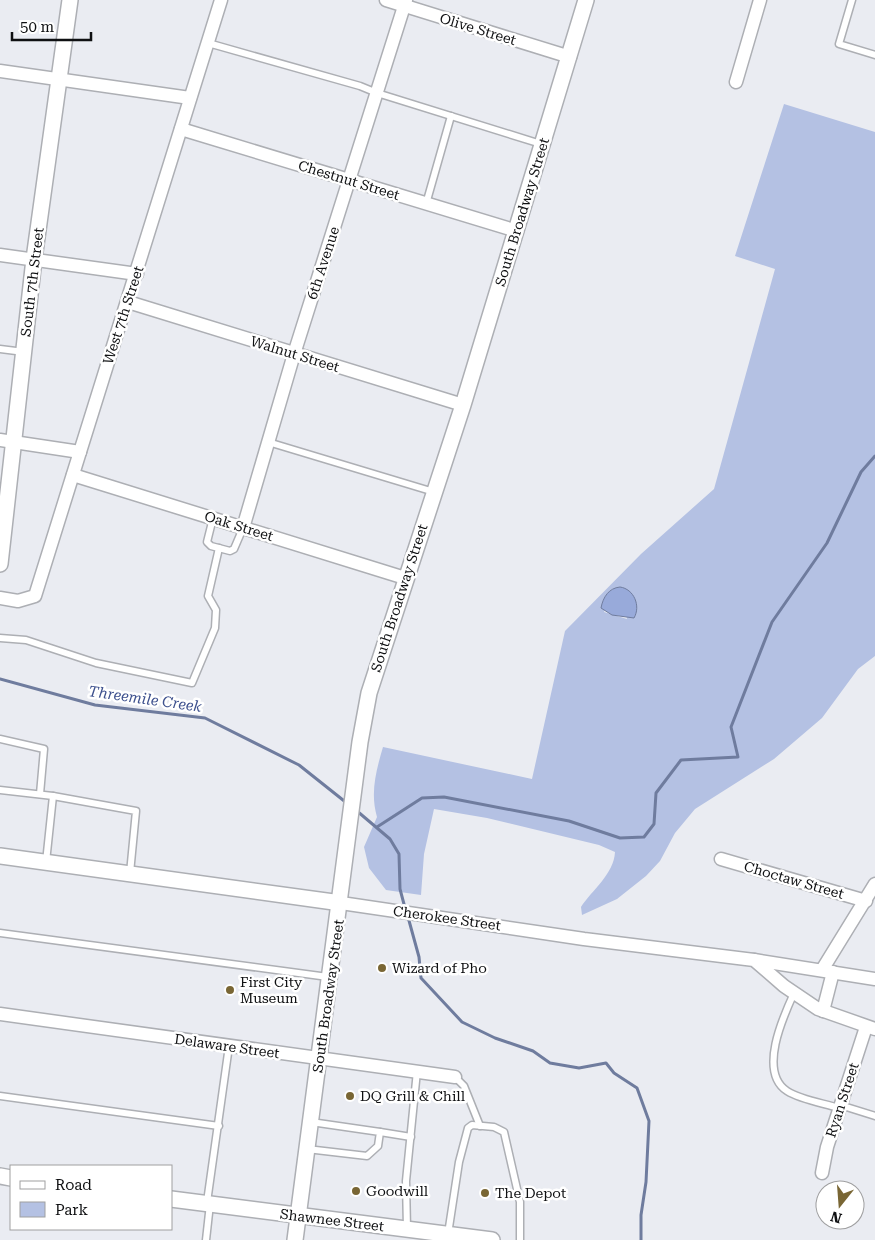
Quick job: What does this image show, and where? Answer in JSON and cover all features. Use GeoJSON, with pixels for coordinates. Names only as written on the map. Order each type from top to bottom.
{"type":"FeatureCollection","features":[{"type":"Feature","properties":{"kind":"street","name":"South 7th Street"},"geometry":{"type":"LineString","coordinates":[[0,564],[7,440],[24,352],[34,259],[70,0]]}},
{"type":"Feature","properties":{"kind":"street","name":"West 7th Street"},"geometry":{"type":"LineString","coordinates":[[0,598],[18,601],[35,596],[221,0]]}},
{"type":"Feature","properties":{"kind":"street","name":"Olive Street"},"geometry":{"type":"LineString","coordinates":[[386,0],[405,3],[570,57]]}},
{"type":"Feature","properties":{"kind":"street","name":"South Broadway Street"},"geometry":{"type":"LineString","coordinates":[[295,1240],[369,693],[517,231],[586,0]]}},
{"type":"Feature","properties":{"kind":"street"},"geometry":{"type":"LineString","coordinates":[[736,82],[760,0]]}},
{"type":"Feature","properties":{"kind":"street","name":"6th Avenue"},"geometry":{"type":"LineString","coordinates":[[242,528],[294,354],[405,3]]}},
{"type":"Feature","properties":{"kind":"street"},"geometry":{"type":"LineString","coordinates":[[0,71],[60,78],[190,98]]}},
{"type":"Feature","properties":{"kind":"street","name":"Chestnut Street"},"geometry":{"type":"LineString","coordinates":[[180,129],[517,231]]}},
{"type":"Feature","properties":{"kind":"street"},"geometry":{"type":"LineString","coordinates":[[0,255],[137,274]]}},
{"type":"Feature","properties":{"kind":"street","name":"Walnut Street"},"geometry":{"type":"LineString","coordinates":[[128,302],[462,405]]}},
{"type":"Feature","properties":{"kind":"street"},"geometry":{"type":"LineString","coordinates":[[7,440],[80,452]]}},
{"type":"Feature","properties":{"kind":"street","name":"Oak Street"},"geometry":{"type":"LineString","coordinates":[[73,475],[405,578]]}},
{"type":"Feature","properties":{"kind":"street","name":"Cherokee Street"},"geometry":{"type":"LineString","coordinates":[[0,856],[437,916],[584,939],[754,960],[875,979]]}},
{"type":"Feature","properties":{"kind":"street","name":"Choctaw Street"},"geometry":{"type":"LineString","coordinates":[[721,859],[866,901]]}},
{"type":"Feature","properties":{"kind":"street"},"geometry":{"type":"LineString","coordinates":[[823,1011],[827,971],[875,884]]}},
{"type":"Feature","properties":{"kind":"street"},"geometry":{"type":"LineString","coordinates":[[754,960],[794,993],[823,1011],[871,1028]]}},
{"type":"Feature","properties":{"kind":"street","name":"Delaware Street"},"geometry":{"type":"LineString","coordinates":[[0,1014],[455,1076]]}},
{"type":"Feature","properties":{"kind":"street","name":"Ryan Street"},"geometry":{"type":"LineString","coordinates":[[822,1173],[827,1148],[840,1106],[871,1028]]}},
{"type":"Feature","properties":{"kind":"street","name":"Shawnee Street"},"geometry":{"type":"LineString","coordinates":[[172,1199],[492,1240]]}},
{"type":"Feature","properties":{"kind":"lane"},"geometry":{"type":"LineString","coordinates":[[852,0],[839,44],[875,54]]}},
{"type":"Feature","properties":{"kind":"lane"},"geometry":{"type":"LineString","coordinates":[[208,43],[360,86],[377,93],[543,144]]}},
{"type":"Feature","properties":{"kind":"lane"},"geometry":{"type":"LineString","coordinates":[[426,204],[451,116]]}},
{"type":"Feature","properties":{"kind":"lane"},"geometry":{"type":"LineString","coordinates":[[0,349],[24,352]]}},
{"type":"Feature","properties":{"kind":"lane"},"geometry":{"type":"LineString","coordinates":[[268,442],[434,492]]}},
{"type":"Feature","properties":{"kind":"lane"},"geometry":{"type":"LineString","coordinates":[[213,518],[207,542],[211,546],[230,551],[234,549],[242,528]]}},
{"type":"Feature","properties":{"kind":"lane"},"geometry":{"type":"LineString","coordinates":[[0,638],[26,640],[96,663],[192,683],[216,628],[216,610],[208,596],[219,548]]}},
{"type":"Feature","properties":{"kind":"lane"},"geometry":{"type":"LineString","coordinates":[[0,739],[44,749],[40,794]]}},
{"type":"Feature","properties":{"kind":"lane"},"geometry":{"type":"LineString","coordinates":[[0,790],[53,796],[136,811],[130,873]]}},
{"type":"Feature","properties":{"kind":"lane"},"geometry":{"type":"LineString","coordinates":[[46,862],[53,796]]}},
{"type":"Feature","properties":{"kind":"lane"},"geometry":{"type":"LineString","coordinates":[[0,933],[330,978]]}},
{"type":"Feature","properties":{"kind":"lane"},"geometry":{"type":"LineString","coordinates":[[794,993],[774,1054],[773,1070],[777,1080],[788,1092],[875,1116]]}},
{"type":"Feature","properties":{"kind":"lane"},"geometry":{"type":"LineString","coordinates":[[206,1240],[229,1046]]}},
{"type":"Feature","properties":{"kind":"lane"},"geometry":{"type":"LineString","coordinates":[[407,1229],[406,1181],[417,1071]]}},
{"type":"Feature","properties":{"kind":"lane"},"geometry":{"type":"LineString","coordinates":[[455,1076],[464,1086],[480,1126]]}},
{"type":"Feature","properties":{"kind":"lane"},"geometry":{"type":"LineString","coordinates":[[0,1096],[219,1126]]}},
{"type":"Feature","properties":{"kind":"lane"},"geometry":{"type":"LineString","coordinates":[[311,1122],[411,1137]]}},
{"type":"Feature","properties":{"kind":"lane"},"geometry":{"type":"LineString","coordinates":[[448,1234],[466,1135],[472,1126],[494,1127],[504,1132],[520,1202],[520,1240]]}},
{"type":"Feature","properties":{"kind":"lane"},"geometry":{"type":"LineString","coordinates":[[307,1148],[367,1156],[378,1146],[380,1132]]}},
{"type":"Feature","properties":{"kind":"green space"},"geometry":{"type":"Polygon","coordinates":[[[784,104],[875,132],[875,656],[858,669],[822,718],[774,759],[695,809],[675,833],[660,861],[646,876],[617,899],[582,915],[581,907],[607,875],[614,860],[615,852],[599,845],[487,818],[434,809],[424,854],[421,895],[386,890],[369,868],[364,847],[377,817],[374,791],[376,773],[383,747],[532,779],[565,631],[641,554],[714,489],[775,269],[735,256],[784,104]],[[620,587],[611,590],[604,612],[627,619],[620,587]]]}},
{"type":"Feature","properties":{"kind":"shaded area"},"geometry":{"type":"Polygon","coordinates":[[[620,587],[629,591],[635,599],[637,608],[634,618],[612,615],[601,608],[607,594],[613,589],[620,587]]]}},
{"type":"Feature","properties":{"kind":"waterway"},"geometry":{"type":"LineString","coordinates":[[377,827],[422,798],[444,797],[569,821],[620,838],[644,837],[654,824],[656,793],[681,760],[738,757],[731,727],[772,622],[827,543],[861,472],[875,456]]}},
{"type":"Feature","properties":{"kind":"waterway","name":"Threemile Creek"},"geometry":{"type":"LineString","coordinates":[[0,679],[95,705],[205,718],[299,765],[348,804]]}},
{"type":"Feature","properties":{"kind":"waterway","name":"Threemile Creek"},"geometry":{"type":"LineString","coordinates":[[357,811],[390,839],[399,854],[400,889],[405,908]]}},
{"type":"Feature","properties":{"kind":"waterway","name":"Threemile Creek"},"geometry":{"type":"LineString","coordinates":[[408,917],[419,957],[421,978],[462,1022],[495,1038],[533,1051],[550,1063],[579,1068],[606,1063],[614,1073],[637,1088],[649,1121],[646,1182],[641,1215],[641,1240]]}},
{"type":"Feature","properties":{"kind":"place","name":"Wizard of Pho"},"geometry":{"type":"Point","coordinates":[382,968]}},
{"type":"Feature","properties":{"kind":"place","name":"First City Museum"},"geometry":{"type":"Point","coordinates":[230,990]}},
{"type":"Feature","properties":{"kind":"place","name":"DQ Grill & Chill"},"geometry":{"type":"Point","coordinates":[350,1096]}},
{"type":"Feature","properties":{"kind":"place","name":"Goodwill"},"geometry":{"type":"Point","coordinates":[356,1191]}},
{"type":"Feature","properties":{"kind":"place","name":"The Depot"},"geometry":{"type":"Point","coordinates":[485,1193]}}]}
